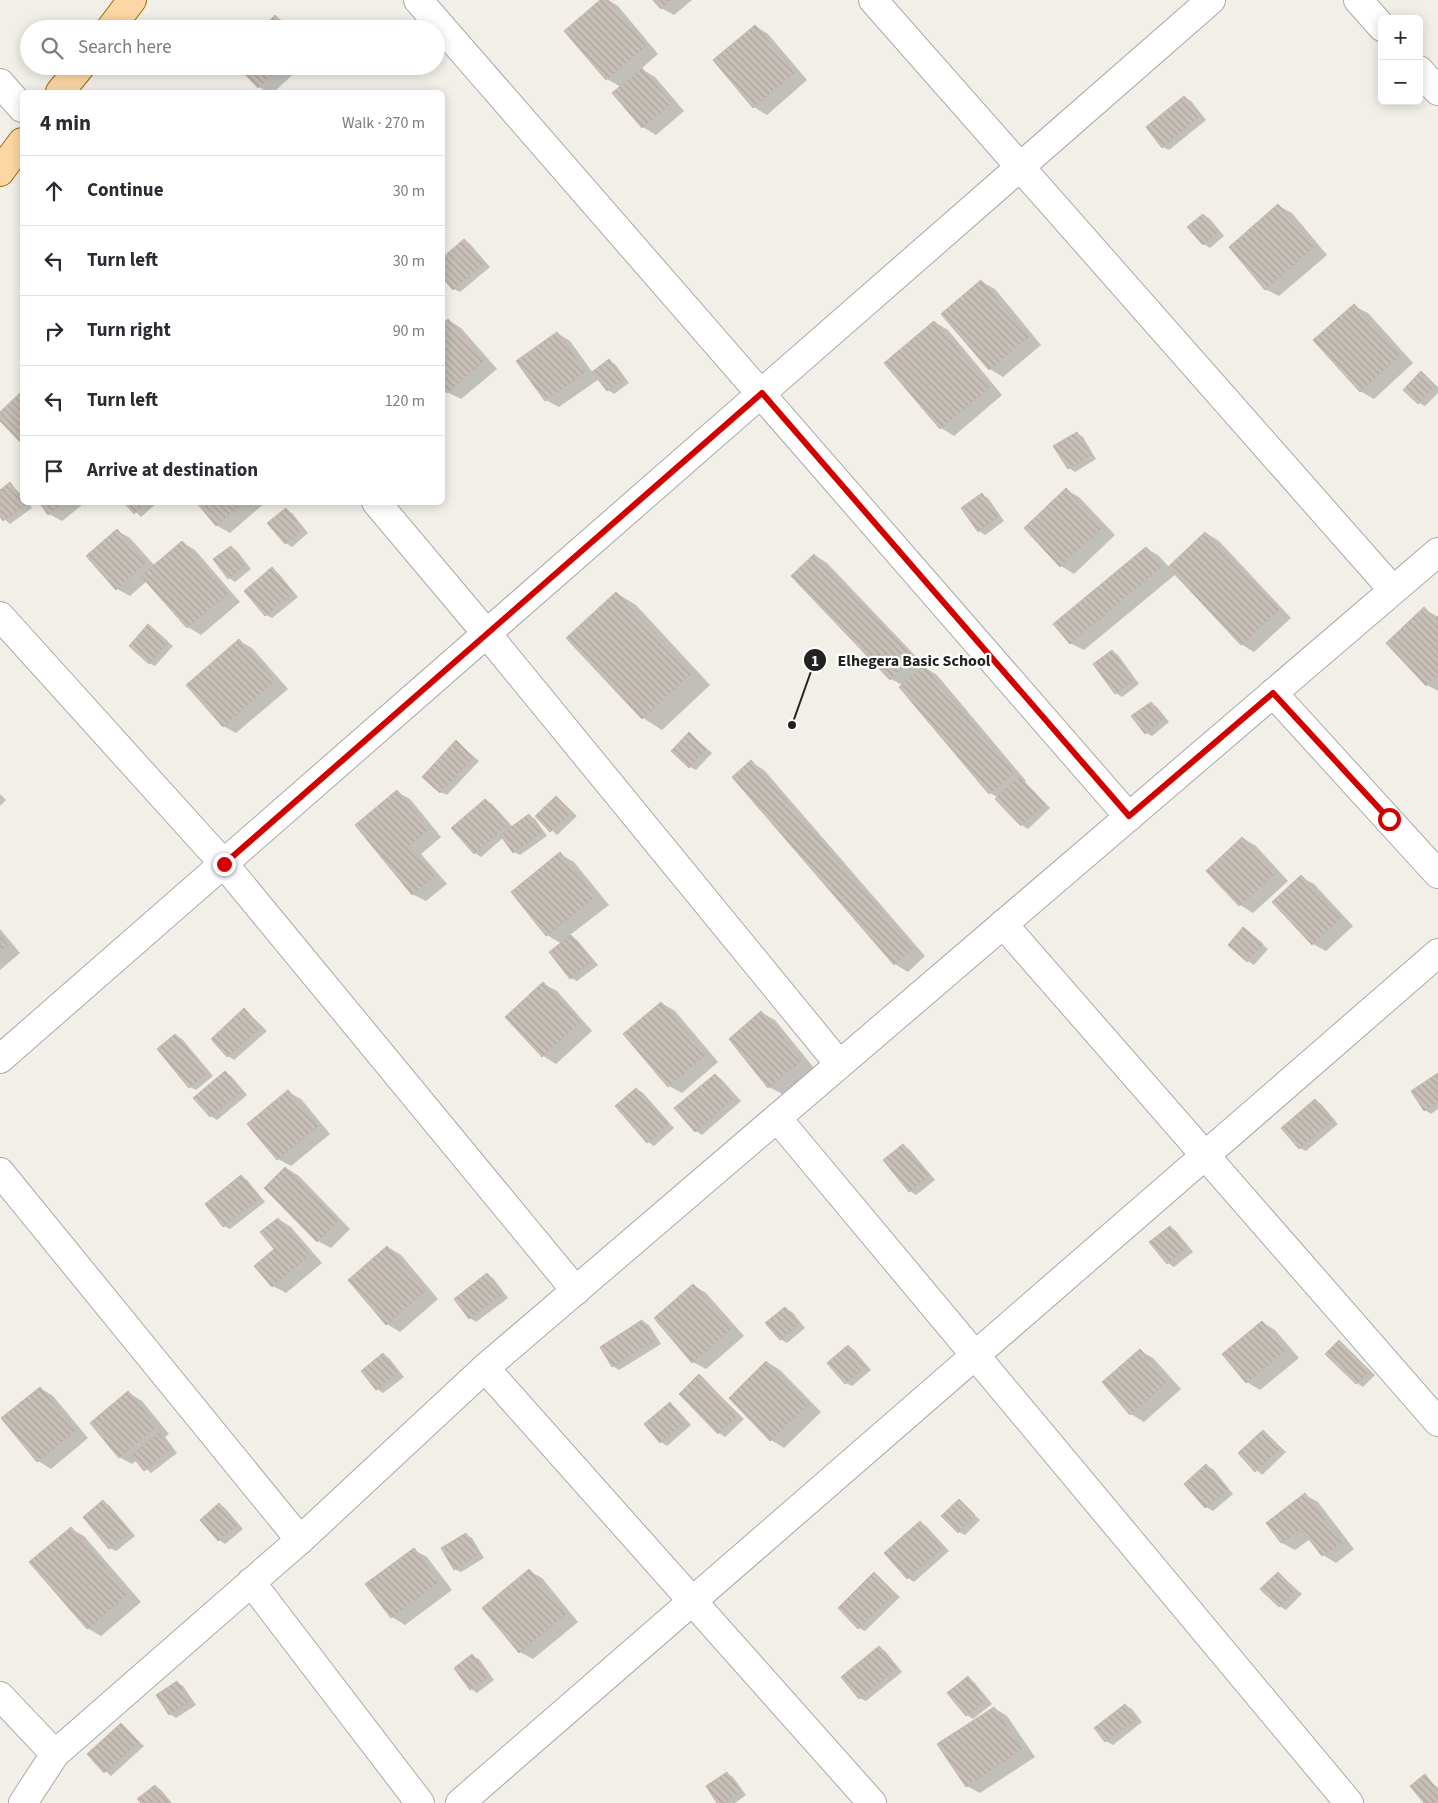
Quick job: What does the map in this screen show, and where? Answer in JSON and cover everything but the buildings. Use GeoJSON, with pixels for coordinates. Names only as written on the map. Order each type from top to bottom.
{"type":"FeatureCollection","features":[{"type":"Feature","properties":{"kind":"main road"},"geometry":{"type":"LineString","coordinates":[[117,20],[132,0]]}},
{"type":"Feature","properties":{"kind":"main road"},"geometry":{"type":"LineString","coordinates":[[62,90],[74,75]]}},
{"type":"Feature","properties":{"kind":"main road"},"geometry":{"type":"LineString","coordinates":[[0,172],[20,145]]}},
{"type":"Feature","properties":{"kind":"street"},"geometry":{"type":"LineString","coordinates":[[418,0],[436,20]]}},
{"type":"Feature","properties":{"kind":"street"},"geometry":{"type":"LineString","coordinates":[[874,0],[1393,590]]}},
{"type":"Feature","properties":{"kind":"street"},"geometry":{"type":"LineString","coordinates":[[0,1059],[1211,0]]}},
{"type":"Feature","properties":{"kind":"street"},"geometry":{"type":"LineString","coordinates":[[1358,0],[1378,22]]}},
{"type":"Feature","properties":{"kind":"street"},"geometry":{"type":"LineString","coordinates":[[445,31],[1129,816]]}},
{"type":"Feature","properties":{"kind":"street"},"geometry":{"type":"LineString","coordinates":[[1423,74],[1438,91]]}},
{"type":"Feature","properties":{"kind":"street"},"geometry":{"type":"LineString","coordinates":[[0,83],[20,106]]}},
{"type":"Feature","properties":{"kind":"street"},"geometry":{"type":"LineString","coordinates":[[378,505],[839,1064]]}},
{"type":"Feature","properties":{"kind":"street"},"geometry":{"type":"LineString","coordinates":[[23,1803],[55,1754],[300,1540],[485,1368],[1438,552]]}},
{"type":"Feature","properties":{"kind":"street"},"geometry":{"type":"LineString","coordinates":[[0,616],[224,864],[576,1291]]}},
{"type":"Feature","properties":{"kind":"street"},"geometry":{"type":"LineString","coordinates":[[1273,693],[1438,874]]}},
{"type":"Feature","properties":{"kind":"street"},"geometry":{"type":"LineString","coordinates":[[1003,924],[1438,1422]]}},
{"type":"Feature","properties":{"kind":"street"},"geometry":{"type":"LineString","coordinates":[[460,1803],[694,1602],[1438,953]]}},
{"type":"Feature","properties":{"kind":"street"},"geometry":{"type":"LineString","coordinates":[[777,1118],[1349,1803]]}},
{"type":"Feature","properties":{"kind":"street"},"geometry":{"type":"LineString","coordinates":[[0,1172],[300,1540]]}},
{"type":"Feature","properties":{"kind":"street"},"geometry":{"type":"LineString","coordinates":[[485,1368],[872,1803]]}},
{"type":"Feature","properties":{"kind":"street"},"geometry":{"type":"LineString","coordinates":[[251,1582],[420,1803]]}},
{"type":"Feature","properties":{"kind":"street"},"geometry":{"type":"LineString","coordinates":[[0,1696],[55,1754]]}},
{"type":"Feature","properties":{"kind":"place","name":"Elhegera Basic School"},"geometry":{"type":"Point","coordinates":[792,725]}},
{"type":"Feature","properties":{"kind":"route"},"geometry":{"type":"LineString","coordinates":[[224,864],[762,393],[1129,816],[1273,693],[1389,819]]}}]}
